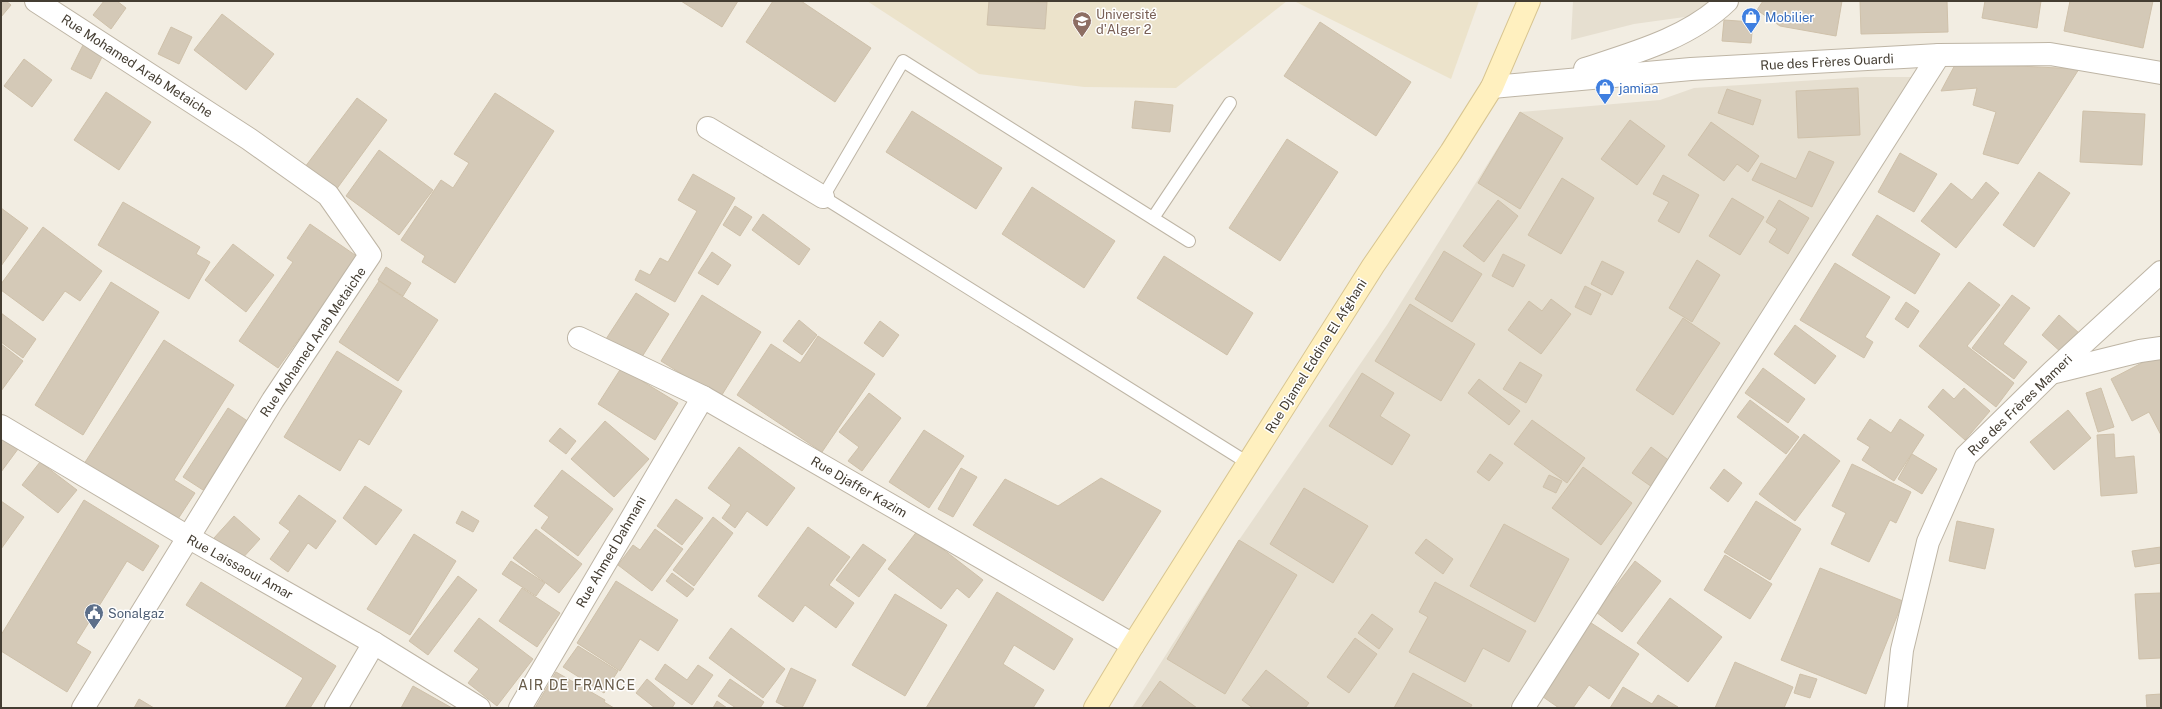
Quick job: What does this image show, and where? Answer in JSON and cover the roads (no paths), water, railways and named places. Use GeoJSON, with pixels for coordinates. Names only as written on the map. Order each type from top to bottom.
{"type":"FeatureCollection","features":[{"type":"Feature","properties":{"kind":"main road","name":"Rue Djamel Eddine El Afghani"},"geometry":{"type":"LineString","coordinates":[[1095,708],[1133,645],[1373,266],[1452,152],[1492,87],[1529,1]]}},
{"type":"Feature","properties":{"kind":"street","name":"Rue Mohamed Arab Metaiche"},"geometry":{"type":"LineString","coordinates":[[36,1],[249,139],[328,196],[370,256],[273,400],[83,708]]}},
{"type":"Feature","properties":{"kind":"street"},"geometry":{"type":"LineString","coordinates":[[1547,80],[1638,52],[1688,29],[1727,1]]}},
{"type":"Feature","properties":{"kind":"street","name":"Rue des Frères Ouardi"},"geometry":{"type":"LineString","coordinates":[[1492,87],[1547,80],[1691,69],[1940,55],[2050,54],[2161,73]]}},
{"type":"Feature","properties":{"kind":"street"},"geometry":{"type":"LineString","coordinates":[[1523,708],[1940,55]]}},
{"type":"Feature","properties":{"kind":"street"},"geometry":{"type":"LineString","coordinates":[[708,128],[823,197]]}},
{"type":"Feature","properties":{"kind":"street","name":"Rue des Frères Mameri"},"geometry":{"type":"LineString","coordinates":[[1896,708],[1902,650],[1928,542],[1966,456],[2052,372],[2161,272]]}},
{"type":"Feature","properties":{"kind":"street","name":"Rue Djaffer Kazim"},"geometry":{"type":"LineString","coordinates":[[579,338],[703,397],[1133,645]]}},
{"type":"Feature","properties":{"kind":"street"},"geometry":{"type":"LineString","coordinates":[[2052,372],[2140,351],[2161,348]]}},
{"type":"Feature","properties":{"kind":"street","name":"Rue Ahmed Dahmani"},"geometry":{"type":"LineString","coordinates":[[520,708],[703,397]]}},
{"type":"Feature","properties":{"kind":"street","name":"Rue Laissaoui Amar"},"geometry":{"type":"LineString","coordinates":[[1,426],[188,537],[374,643],[479,708]]}},
{"type":"Feature","properties":{"kind":"street"},"geometry":{"type":"LineString","coordinates":[[336,708],[374,643]]}},
{"type":"Feature","properties":{"kind":"lane"},"geometry":{"type":"LineString","coordinates":[[1189,241],[903,61],[823,197],[1248,463]]}},
{"type":"Feature","properties":{"kind":"lane"},"geometry":{"type":"LineString","coordinates":[[1153,218],[1230,103]]}},
{"type":"Feature","properties":{"kind":"place","name":"Mobilier"},"geometry":{"type":"Point","coordinates":[1751,34]}},
{"type":"Feature","properties":{"kind":"place","name":"Université d'Alger 2"},"geometry":{"type":"Point","coordinates":[1082,38]}},
{"type":"Feature","properties":{"kind":"place","name":"jamiaa"},"geometry":{"type":"Point","coordinates":[1605,105]}},
{"type":"Feature","properties":{"kind":"place","name":"Sonalgaz"},"geometry":{"type":"Point","coordinates":[94,630]}},
{"type":"Feature","properties":{"kind":"district","name":"AIR DE FRANCE"},"geometry":{"type":"Point","coordinates":[577,685]}}]}
